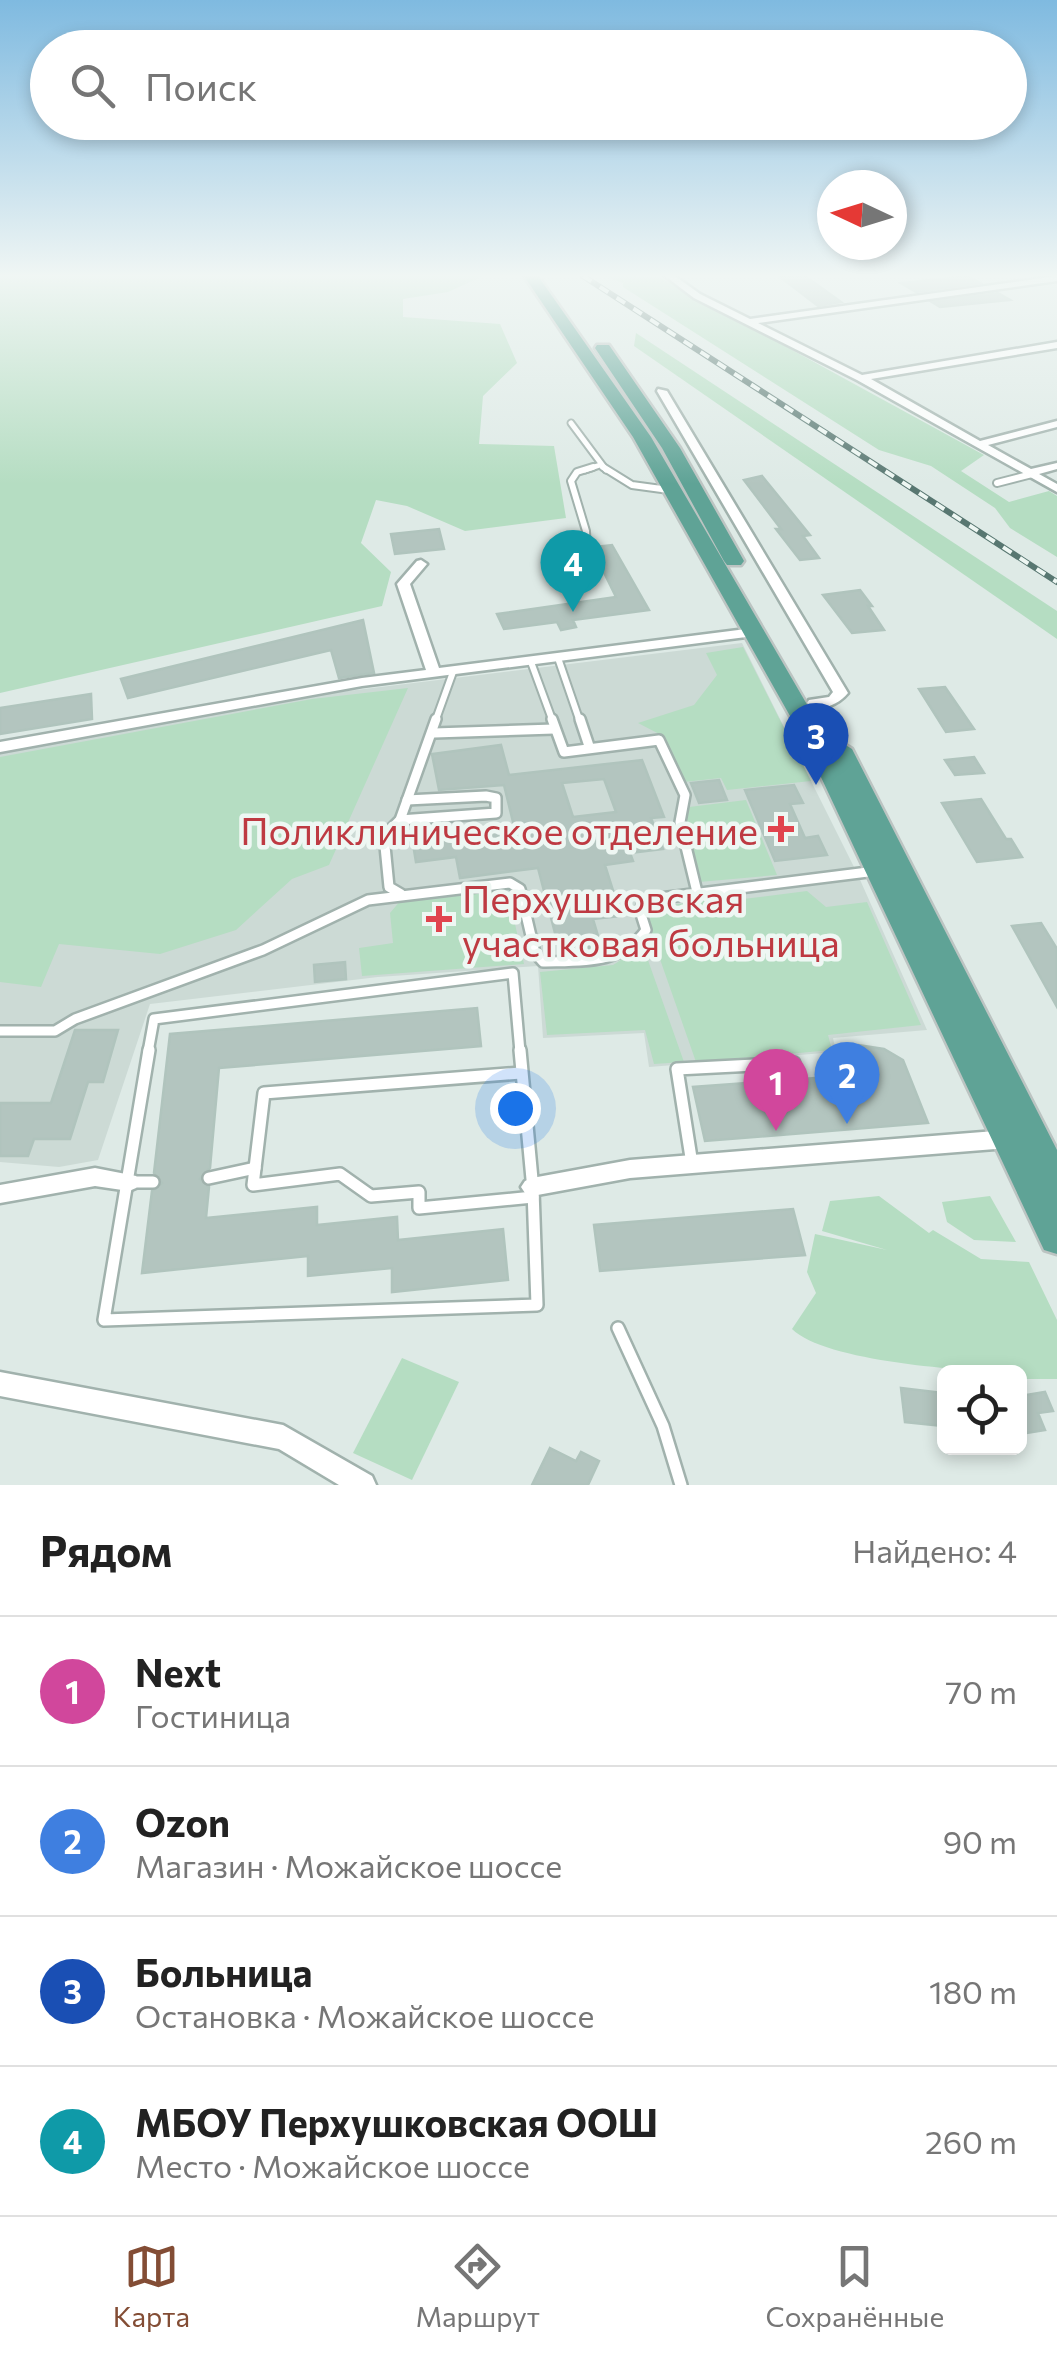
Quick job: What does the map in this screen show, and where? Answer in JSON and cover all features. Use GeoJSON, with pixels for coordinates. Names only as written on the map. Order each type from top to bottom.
{"type":"FeatureCollection","features":[{"type":"Feature","properties":{"kind":"main road"},"geometry":{"type":"LineString","coordinates":[[580,345],[673,490],[815,739],[1057,1238]]}},
{"type":"Feature","properties":{"kind":"main road"},"geometry":{"type":"LineString","coordinates":[[601,345],[672,448],[814,703],[1057,1185]]}},
{"type":"Feature","properties":{"kind":"street"},"geometry":{"type":"LineString","coordinates":[[795,345],[861,378],[1057,489]]}},
{"type":"Feature","properties":{"kind":"street"},"geometry":{"type":"LineString","coordinates":[[861,378],[1055,345]]}},
{"type":"Feature","properties":{"kind":"street"},"geometry":{"type":"LineString","coordinates":[[662,392],[841,693],[833,701],[814,703]]}},
{"type":"Feature","properties":{"kind":"street"},"geometry":{"type":"LineString","coordinates":[[980,444],[1057,424]]}},
{"type":"Feature","properties":{"kind":"street"},"geometry":{"type":"LineString","coordinates":[[1031,474],[1057,466]]}},
{"type":"Feature","properties":{"kind":"street"},"geometry":{"type":"LineString","coordinates":[[421,564],[403,584],[434,674]]}},
{"type":"Feature","properties":{"kind":"street"},"geometry":{"type":"LineString","coordinates":[[0,747],[362,682],[754,632]]}},
{"type":"Feature","properties":{"kind":"street"},"geometry":{"type":"LineString","coordinates":[[533,1192],[630,1169],[1008,1138]]}},
{"type":"Feature","properties":{"kind":"street"},"geometry":{"type":"LineString","coordinates":[[0,1194],[96,1177],[129,1182]]}},
{"type":"Feature","properties":{"kind":"street"},"geometry":{"type":"LineString","coordinates":[[0,1384],[283,1437],[364,1485]]}},
{"type":"Feature","properties":{"kind":"lane"},"geometry":{"type":"LineString","coordinates":[[570,423],[613,480],[627,486],[673,490]]}},
{"type":"Feature","properties":{"kind":"lane"},"geometry":{"type":"LineString","coordinates":[[588,577],[586,531],[571,481],[577,472],[600,464]]}},
{"type":"Feature","properties":{"kind":"lane"},"geometry":{"type":"LineString","coordinates":[[997,483],[1031,474]]}},
{"type":"Feature","properties":{"kind":"lane"},"geometry":{"type":"LineString","coordinates":[[558,658],[590,746]]}},
{"type":"Feature","properties":{"kind":"lane"},"geometry":{"type":"LineString","coordinates":[[531,662],[564,752],[659,740],[685,795],[680,822],[696,892]]}},
{"type":"Feature","properties":{"kind":"lane"},"geometry":{"type":"LineString","coordinates":[[400,894],[389,887],[384,836],[400,820],[453,672]]}},
{"type":"Feature","properties":{"kind":"lane"},"geometry":{"type":"LineString","coordinates":[[434,733],[554,729]]}},
{"type":"Feature","properties":{"kind":"lane"},"geometry":{"type":"LineString","coordinates":[[400,820],[479,817],[496,814],[498,806],[496,798],[486,796],[407,800]]}},
{"type":"Feature","properties":{"kind":"lane"},"geometry":{"type":"LineString","coordinates":[[0,1031],[55,1031],[75,1019],[263,950],[368,900],[400,894],[510,883],[520,889],[536,953],[544,962],[616,958],[636,949],[646,930],[640,911],[644,900],[879,871]]}},
{"type":"Feature","properties":{"kind":"lane"},"geometry":{"type":"LineString","coordinates":[[513,973],[533,1192],[538,1305],[104,1320],[129,1182],[154,1019],[513,973]]}},
{"type":"Feature","properties":{"kind":"lane"},"geometry":{"type":"LineString","coordinates":[[692,1164],[677,1068],[794,1063]]}},
{"type":"Feature","properties":{"kind":"lane"},"geometry":{"type":"LineString","coordinates":[[520,1073],[264,1093],[253,1185],[340,1174],[370,1196],[419,1192],[419,1208],[533,1192]]}},
{"type":"Feature","properties":{"kind":"lane"},"geometry":{"type":"LineString","coordinates":[[209,1178],[254,1168]]}},
{"type":"Feature","properties":{"kind":"lane"},"geometry":{"type":"LineString","coordinates":[[129,1182],[153,1182]]}},
{"type":"Feature","properties":{"kind":"lane"},"geometry":{"type":"LineString","coordinates":[[618,1328],[664,1426],[681,1485]]}},
{"type":"Feature","properties":{"kind":"shaded area","name":"Перхушковская участковая больница"},"geometry":{"type":"Polygon","coordinates":[[[742,643],[857,873],[927,1030],[833,1038],[836,1052],[649,1067],[644,1033],[543,1038],[538,966],[378,977],[150,1004],[98,1160],[59,1167],[0,1162],[0,753],[315,695],[742,643]]]}},
{"type":"Feature","properties":{"kind":"green space"},"geometry":{"type":"Polygon","coordinates":[[[0,345],[509,345],[517,363],[483,396],[479,444],[554,446],[566,518],[465,531],[407,506],[376,500],[361,543],[391,572],[382,606],[0,693],[0,345]]]}},
{"type":"Feature","properties":{"kind":"green space"},"geometry":{"type":"Polygon","coordinates":[[[655,345],[1057,611],[1057,639],[634,346],[655,345]]]}},
{"type":"Feature","properties":{"kind":"green space"},"geometry":{"type":"Polygon","coordinates":[[[715,345],[784,345],[984,455],[961,471],[1009,502],[1049,491],[1057,496],[1057,557],[1010,528],[995,508],[931,466],[879,450],[715,345]]]}},
{"type":"Feature","properties":{"kind":"green space"},"geometry":{"type":"Polygon","coordinates":[[[743,647],[811,781],[727,790],[721,778],[684,782],[665,737],[638,723],[694,705],[717,675],[706,653],[743,647]]]}},
{"type":"Feature","properties":{"kind":"green space"},"geometry":{"type":"Polygon","coordinates":[[[408,688],[329,865],[292,879],[236,930],[160,954],[59,944],[41,987],[0,982],[0,757],[312,699],[408,688]]]}},
{"type":"Feature","properties":{"kind":"green space"},"geometry":{"type":"Polygon","coordinates":[[[746,800],[777,875],[699,882],[684,823],[689,807],[746,800]]]}},
{"type":"Feature","properties":{"kind":"green space"},"geometry":{"type":"Polygon","coordinates":[[[491,889],[508,893],[524,964],[362,976],[359,948],[393,943],[390,913],[401,900],[491,889]]]}},
{"type":"Feature","properties":{"kind":"green space"},"geometry":{"type":"Polygon","coordinates":[[[807,891],[826,907],[867,902],[921,1025],[828,1035],[832,1050],[696,1062],[648,925],[654,907],[712,900],[735,910],[735,903],[743,899],[807,891]]]}},
{"type":"Feature","properties":{"kind":"green space"},"geometry":{"type":"Polygon","coordinates":[[[643,946],[684,1062],[654,1064],[645,1030],[547,1035],[540,972],[613,965],[643,946]]]}},
{"type":"Feature","properties":{"kind":"green space"},"geometry":{"type":"Polygon","coordinates":[[[879,1196],[929,1233],[933,1230],[981,1259],[1029,1262],[1057,1320],[1057,1379],[1027,1379],[1027,1365],[937,1367],[865,1357],[835,1350],[792,1329],[816,1293],[807,1272],[815,1234],[887,1250],[822,1231],[830,1201],[879,1196]]]}},
{"type":"Feature","properties":{"kind":"green space"},"geometry":{"type":"Polygon","coordinates":[[[990,1196],[1016,1242],[974,1240],[947,1222],[942,1202],[990,1196]]]}},
{"type":"Feature","properties":{"kind":"green space"},"geometry":{"type":"Polygon","coordinates":[[[402,1358],[459,1382],[412,1480],[353,1453],[402,1358]]]}},
{"type":"Feature","properties":{"kind":"building"},"geometry":{"type":"Polygon","coordinates":[[[762,476],[810,535],[803,536],[819,558],[800,560],[776,529],[781,529],[744,480],[762,476]]]}},
{"type":"Feature","properties":{"kind":"building"},"geometry":{"type":"Polygon","coordinates":[[[439,529],[444,549],[395,554],[391,534],[439,529]]]}},
{"type":"Feature","properties":{"kind":"building"},"geometry":{"type":"Polygon","coordinates":[[[612,545],[649,610],[573,620],[576,627],[561,630],[557,622],[504,629],[497,614],[616,597],[594,552],[594,547],[612,545]]]}},
{"type":"Feature","properties":{"kind":"building"},"geometry":{"type":"Polygon","coordinates":[[[860,590],[884,630],[852,633],[823,595],[860,590]]]}},
{"type":"Feature","properties":{"kind":"building"},"geometry":{"type":"Polygon","coordinates":[[[363,620],[374,673],[339,678],[331,650],[128,698],[121,679],[363,620]]]}},
{"type":"Feature","properties":{"kind":"building"},"geometry":{"type":"Polygon","coordinates":[[[945,687],[974,729],[946,732],[919,689],[945,687]]]}},
{"type":"Feature","properties":{"kind":"building"},"geometry":{"type":"Polygon","coordinates":[[[91,694],[92,719],[0,734],[0,708],[91,694]]]}},
{"type":"Feature","properties":{"kind":"building"},"geometry":{"type":"Polygon","coordinates":[[[501,745],[509,775],[642,760],[664,817],[651,818],[663,849],[630,853],[633,861],[605,865],[621,916],[593,919],[601,946],[560,952],[538,868],[460,878],[456,857],[416,862],[412,838],[514,826],[504,785],[439,790],[432,754],[501,745]],[[604,779],[562,783],[573,817],[616,812],[604,779]]]}},
{"type":"Feature","properties":{"kind":"building"},"geometry":{"type":"Polygon","coordinates":[[[974,757],[984,773],[955,775],[945,760],[974,757]]]}},
{"type":"Feature","properties":{"kind":"building"},"geometry":{"type":"Polygon","coordinates":[[[719,780],[727,800],[699,803],[691,783],[719,780]]]}},
{"type":"Feature","properties":{"kind":"building","name":"Поликлиническое отделение"},"geometry":{"type":"Polygon","coordinates":[[[794,785],[803,803],[790,804],[805,838],[818,836],[827,855],[775,861],[745,790],[794,785]]]}},
{"type":"Feature","properties":{"kind":"building"},"geometry":{"type":"Polygon","coordinates":[[[981,799],[1022,857],[977,862],[942,803],[981,799]]]}},
{"type":"Feature","properties":{"kind":"building"},"geometry":{"type":"Polygon","coordinates":[[[1041,923],[1057,949],[1057,1007],[1012,926],[1041,923]]]}},
{"type":"Feature","properties":{"kind":"building"},"geometry":{"type":"Polygon","coordinates":[[[345,962],[346,979],[315,982],[314,965],[345,962]]]}},
{"type":"Feature","properties":{"kind":"building"},"geometry":{"type":"Polygon","coordinates":[[[477,1008],[481,1046],[219,1068],[210,1168],[200,1179],[209,1187],[206,1218],[317,1207],[317,1225],[397,1217],[398,1240],[503,1229],[508,1280],[392,1292],[392,1268],[308,1276],[308,1256],[142,1273],[152,1191],[162,1183],[154,1173],[170,1034],[477,1008]]]}},
{"type":"Feature","properties":{"kind":"building"},"geometry":{"type":"Polygon","coordinates":[[[75,1030],[118,1030],[103,1082],[88,1082],[70,1139],[34,1139],[28,1156],[0,1156],[0,1103],[51,1103],[75,1030]]]}},
{"type":"Feature","properties":{"kind":"building"},"geometry":{"type":"Polygon","coordinates":[[[858,1045],[884,1049],[903,1060],[928,1123],[705,1141],[693,1087],[829,1077],[840,1052],[858,1045]]]}},
{"type":"Feature","properties":{"kind":"building"},"geometry":{"type":"Polygon","coordinates":[[[793,1209],[805,1255],[600,1271],[594,1225],[793,1209]]]}},
{"type":"Feature","properties":{"kind":"building"},"geometry":{"type":"Polygon","coordinates":[[[901,1388],[937,1392],[937,1425],[905,1422],[901,1388]]]}},
{"type":"Feature","properties":{"kind":"building"},"geometry":{"type":"Polygon","coordinates":[[[1045,1392],[1053,1411],[1038,1413],[1045,1430],[1027,1433],[1027,1395],[1045,1392]]]}},
{"type":"Feature","properties":{"kind":"building"},"geometry":{"type":"Polygon","coordinates":[[[550,1448],[576,1461],[581,1452],[599,1461],[588,1485],[532,1485],[550,1448]]]}},
{"type":"Feature","properties":{"kind":"railway"},"geometry":{"type":"LineString","coordinates":[[690,345],[1057,582]]}},
{"type":"Feature","properties":{"kind":"place","name":"МБОУ Перхушковская ООШ"},"geometry":{"type":"Point","coordinates":[573,612]}},
{"type":"Feature","properties":{"kind":"place","name":"Больница"},"geometry":{"type":"Point","coordinates":[816,785]}},
{"type":"Feature","properties":{"kind":"place","name":"Поликлиническое отделение"},"geometry":{"type":"Point","coordinates":[781,829]}},
{"type":"Feature","properties":{"kind":"place","name":"Перхушковская участковая больница"},"geometry":{"type":"Point","coordinates":[439,919]}},
{"type":"Feature","properties":{"kind":"place","name":"Ozon"},"geometry":{"type":"Point","coordinates":[847,1124]}},
{"type":"Feature","properties":{"kind":"place","name":"Next"},"geometry":{"type":"Point","coordinates":[776,1131]}}]}
